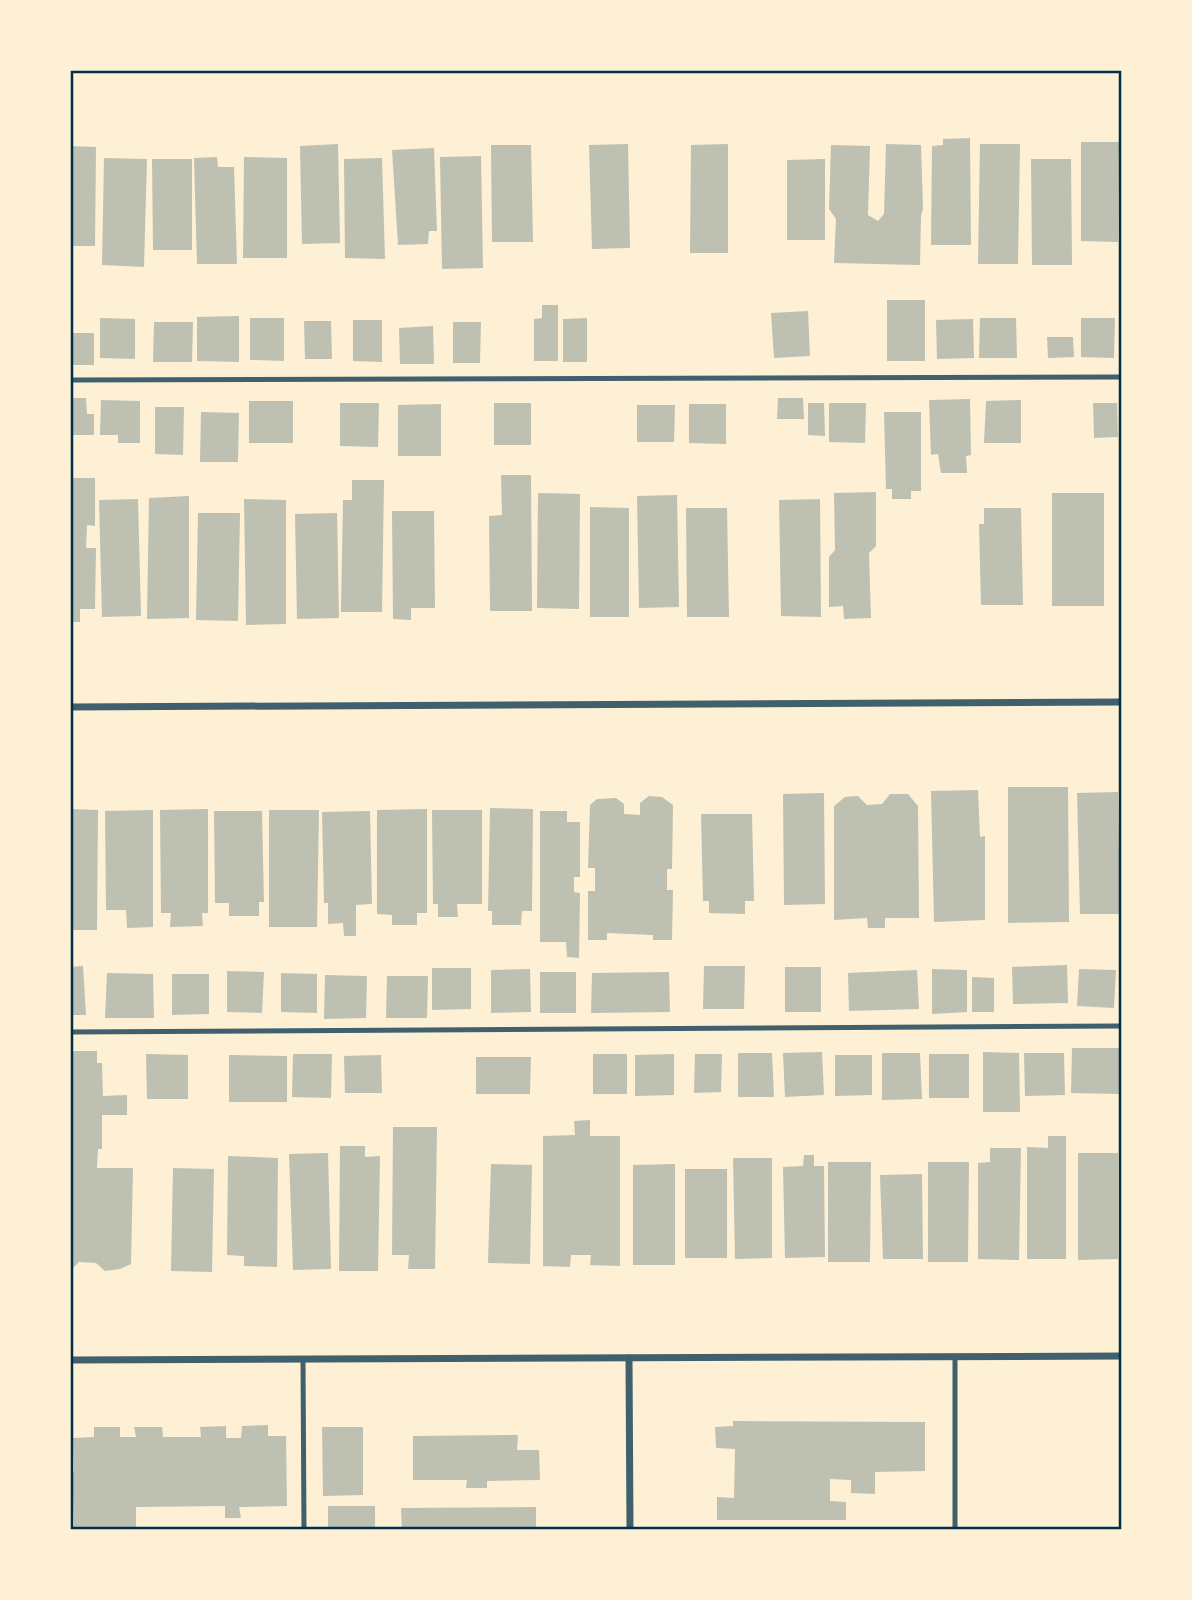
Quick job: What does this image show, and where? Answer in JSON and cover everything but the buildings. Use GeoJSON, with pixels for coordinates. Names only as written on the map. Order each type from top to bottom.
{"type":"FeatureCollection","features":[{"type":"Feature","properties":{"kind":"street"},"geometry":{"type":"LineString","coordinates":[[70,707],[1122,702]]}},
{"type":"Feature","properties":{"kind":"street"},"geometry":{"type":"LineString","coordinates":[[70,1360],[1122,1356]]}},
{"type":"Feature","properties":{"kind":"street"},"geometry":{"type":"LineString","coordinates":[[629,1358],[630,1530]]}},
{"type":"Feature","properties":{"kind":"lane"},"geometry":{"type":"LineString","coordinates":[[70,380],[1122,377]]}},
{"type":"Feature","properties":{"kind":"lane"},"geometry":{"type":"LineString","coordinates":[[70,1032],[1122,1026]]}},
{"type":"Feature","properties":{"kind":"lane"},"geometry":{"type":"LineString","coordinates":[[955,1357],[955,1530]]}},
{"type":"Feature","properties":{"kind":"lane"},"geometry":{"type":"LineString","coordinates":[[303,1359],[304,1530]]}}]}
